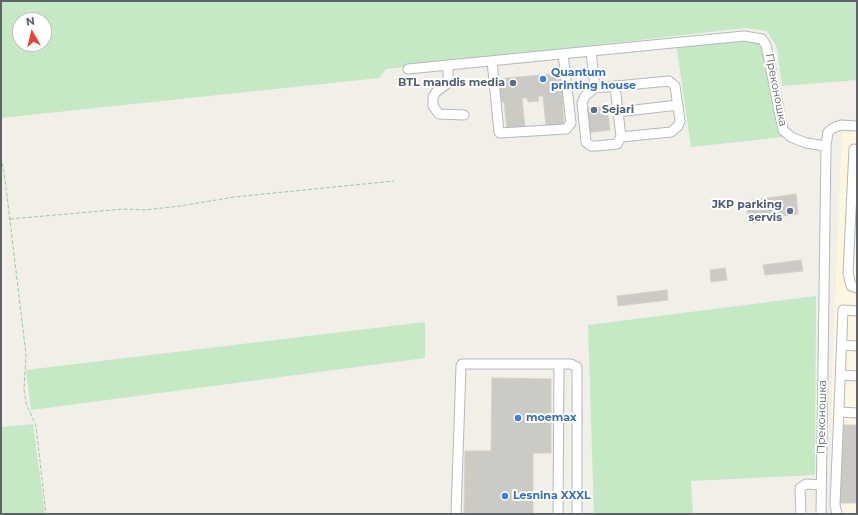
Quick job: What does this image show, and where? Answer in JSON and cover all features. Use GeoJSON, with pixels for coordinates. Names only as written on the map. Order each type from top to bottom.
{"type":"FeatureCollection","features":[{"type":"Feature","properties":{"kind":"lane","name":"Преконошка"},"geometry":{"type":"LineString","coordinates":[[408,69],[744,36],[762,39],[766,45],[781,124],[785,133],[806,143],[826,146],[820,514]]}},
{"type":"Feature","properties":{"kind":"lane"},"geometry":{"type":"LineString","coordinates":[[591,51],[595,88]]}},
{"type":"Feature","properties":{"kind":"lane"},"geometry":{"type":"LineString","coordinates":[[492,61],[498,132],[500,134],[566,129],[571,123],[564,54]]}},
{"type":"Feature","properties":{"kind":"lane"},"geometry":{"type":"LineString","coordinates":[[448,65],[448,83],[436,92],[433,97],[433,106],[439,114],[464,115]]}},
{"type":"Feature","properties":{"kind":"lane"},"geometry":{"type":"LineString","coordinates":[[615,86],[621,138],[617,144],[591,146],[586,142],[582,103],[585,96],[595,88],[615,86],[669,81],[675,86],[680,120],[678,126],[672,132],[621,138]]}},
{"type":"Feature","properties":{"kind":"lane"},"geometry":{"type":"LineString","coordinates":[[618,112],[678,105]]}},
{"type":"Feature","properties":{"kind":"lane"},"geometry":{"type":"LineString","coordinates":[[826,146],[828,132],[833,128],[841,125],[857,126]]}},
{"type":"Feature","properties":{"kind":"lane"},"geometry":{"type":"LineString","coordinates":[[854,149],[848,274],[851,286],[857,288]]}},
{"type":"Feature","properties":{"kind":"lane"},"geometry":{"type":"LineString","coordinates":[[837,514],[836,505],[843,310],[857,311]]}},
{"type":"Feature","properties":{"kind":"lane"},"geometry":{"type":"LineString","coordinates":[[842,345],[857,346]]}},
{"type":"Feature","properties":{"kind":"lane"},"geometry":{"type":"LineString","coordinates":[[456,514],[462,364],[571,364],[577,367],[577,514]]}},
{"type":"Feature","properties":{"kind":"lane"},"geometry":{"type":"LineString","coordinates":[[558,364],[558,514]]}},
{"type":"Feature","properties":{"kind":"lane"},"geometry":{"type":"LineString","coordinates":[[841,375],[857,376]]}},
{"type":"Feature","properties":{"kind":"lane"},"geometry":{"type":"LineString","coordinates":[[840,412],[857,413]]}},
{"type":"Feature","properties":{"kind":"lane"},"geometry":{"type":"LineString","coordinates":[[801,514],[800,488],[806,484],[821,485]]}},
{"type":"Feature","properties":{"kind":"path"},"geometry":{"type":"LineString","coordinates":[[1,157],[26,355],[24,389],[26,403],[36,426],[46,514]]}},
{"type":"Feature","properties":{"kind":"path"},"geometry":{"type":"LineString","coordinates":[[10,219],[124,209],[145,210],[234,197],[394,181]]}},
{"type":"Feature","properties":{"kind":"shaded area"},"geometry":{"type":"Polygon","coordinates":[[[842,132],[857,132],[857,514],[831,514],[832,379],[842,132]]]}},
{"type":"Feature","properties":{"kind":"green space"},"geometry":{"type":"Polygon","coordinates":[[[1,1],[857,1],[857,80],[782,86],[777,48],[767,31],[745,28],[386,69],[379,78],[1,118],[1,1]]]}},
{"type":"Feature","properties":{"kind":"green space"},"geometry":{"type":"Polygon","coordinates":[[[744,36],[766,45],[783,137],[691,147],[676,42],[744,36]]]}},
{"type":"Feature","properties":{"kind":"green space"},"geometry":{"type":"Polygon","coordinates":[[[816,296],[815,475],[691,481],[693,514],[594,514],[588,325],[816,296]]]}},
{"type":"Feature","properties":{"kind":"green space"},"geometry":{"type":"Polygon","coordinates":[[[425,322],[425,358],[31,410],[26,370],[425,322]]]}},
{"type":"Feature","properties":{"kind":"green space"},"geometry":{"type":"Polygon","coordinates":[[[33,424],[45,514],[1,514],[1,427],[33,424]]]}},
{"type":"Feature","properties":{"kind":"building"},"geometry":{"type":"Polygon","coordinates":[[[563,73],[565,94],[562,94],[564,125],[546,126],[543,96],[538,96],[539,101],[528,102],[527,98],[522,98],[525,128],[507,130],[504,102],[498,102],[496,79],[563,73]]]}},
{"type":"Feature","properties":{"kind":"building"},"geometry":{"type":"Polygon","coordinates":[[[607,106],[610,130],[586,133],[582,109],[607,106]]]}},
{"type":"Feature","properties":{"kind":"building"},"geometry":{"type":"Polygon","coordinates":[[[796,194],[798,214],[748,220],[746,201],[796,194]]]}},
{"type":"Feature","properties":{"kind":"building"},"geometry":{"type":"Polygon","coordinates":[[[801,260],[803,271],[765,275],[763,265],[801,260]]]}},
{"type":"Feature","properties":{"kind":"building"},"geometry":{"type":"Polygon","coordinates":[[[725,268],[727,280],[711,282],[710,270],[725,268]]]}},
{"type":"Feature","properties":{"kind":"building"},"geometry":{"type":"Polygon","coordinates":[[[667,290],[668,300],[618,306],[617,296],[667,290]]]}},
{"type":"Feature","properties":{"kind":"building"},"geometry":{"type":"Polygon","coordinates":[[[492,378],[551,379],[551,453],[533,453],[533,514],[464,514],[465,451],[491,451],[492,378]]]}},
{"type":"Feature","properties":{"kind":"building"},"geometry":{"type":"Polygon","coordinates":[[[842,425],[857,425],[857,503],[840,503],[842,425]]]}},
{"type":"Feature","properties":{"kind":"place","name":"Quantum printing house"},"geometry":{"type":"Point","coordinates":[543,79]}},
{"type":"Feature","properties":{"kind":"place","name":"BTL mandis media"},"geometry":{"type":"Point","coordinates":[513,83]}},
{"type":"Feature","properties":{"kind":"place","name":"Sejari"},"geometry":{"type":"Point","coordinates":[594,110]}},
{"type":"Feature","properties":{"kind":"place","name":"JKP parking servis"},"geometry":{"type":"Point","coordinates":[790,211]}},
{"type":"Feature","properties":{"kind":"place","name":"moemax"},"geometry":{"type":"Point","coordinates":[518,418]}},
{"type":"Feature","properties":{"kind":"place","name":"Lesnina XXXL"},"geometry":{"type":"Point","coordinates":[505,496]}}]}
